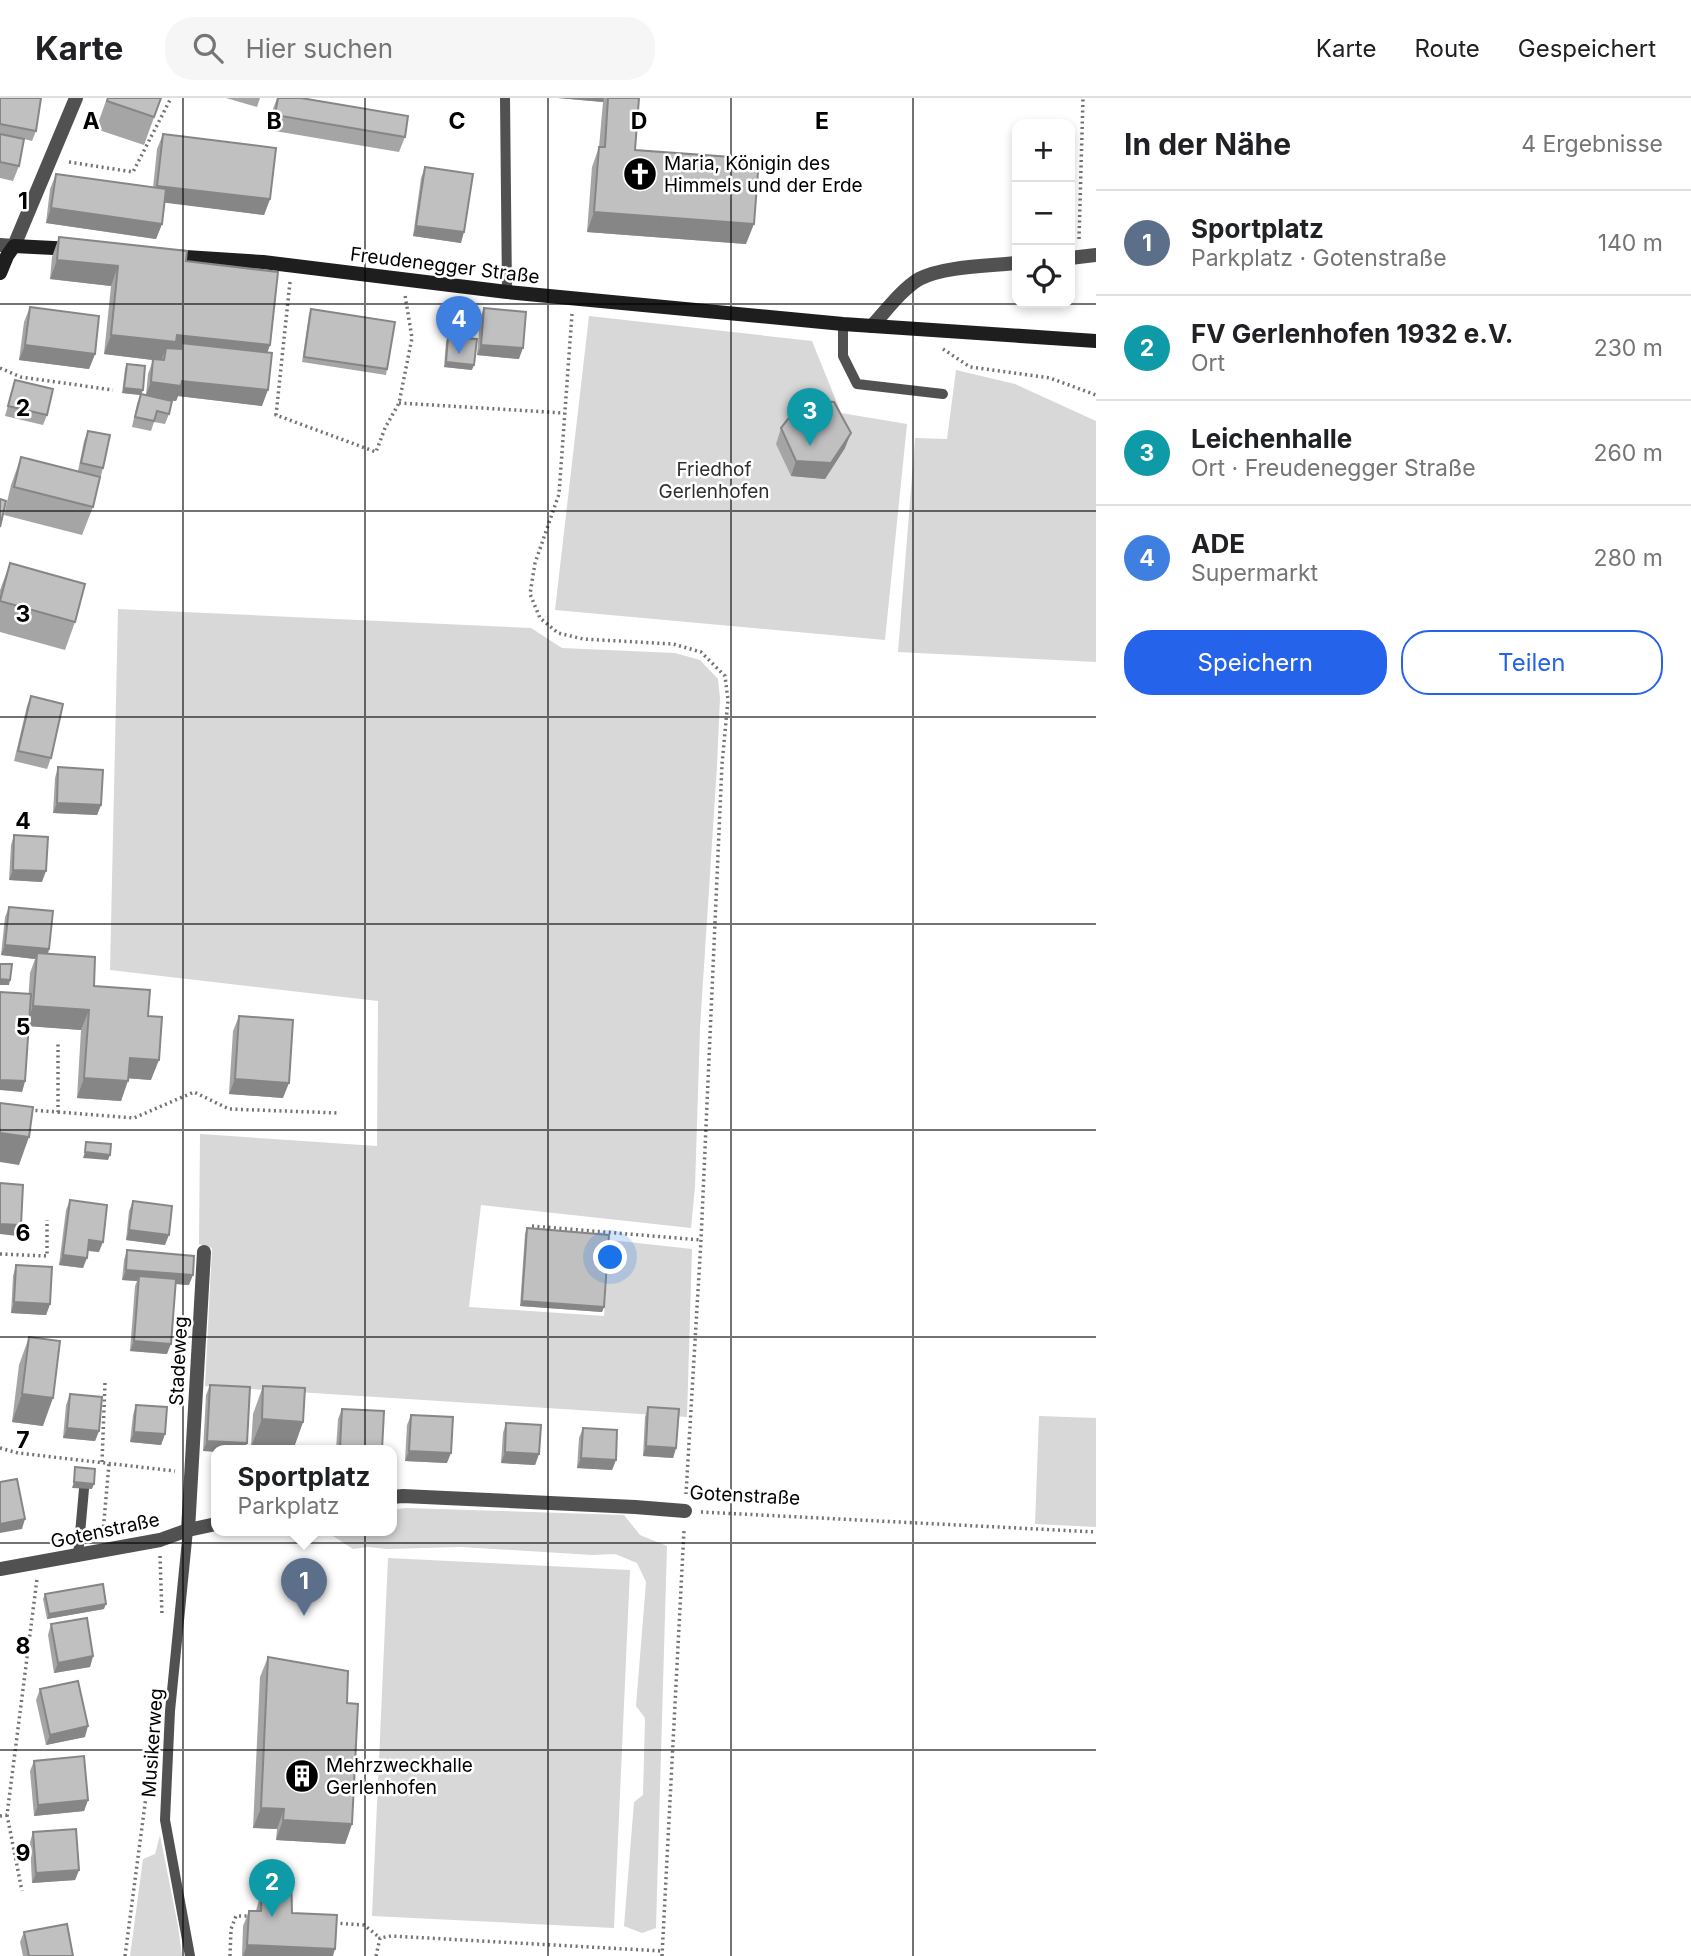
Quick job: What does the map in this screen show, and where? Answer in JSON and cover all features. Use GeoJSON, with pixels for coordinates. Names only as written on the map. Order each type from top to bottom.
{"type":"FeatureCollection","features":[{"type":"Feature","properties":{"kind":"street"},"geometry":{"type":"LineString","coordinates":[[0,273],[7,256],[7,246],[50,159],[76,98]]}},
{"type":"Feature","properties":{"kind":"street"},"geometry":{"type":"LineString","coordinates":[[7,246],[84,250]]}},
{"type":"Feature","properties":{"kind":"street","name":"Freudenegger Straße"},"geometry":{"type":"LineString","coordinates":[[153,255],[292,266],[507,292],[843,324],[1096,341]]}},
{"type":"Feature","properties":{"kind":"street"},"geometry":{"type":"LineString","coordinates":[[1075,258],[1096,255]]}},
{"type":"Feature","properties":{"kind":"street"},"geometry":{"type":"LineString","coordinates":[[872,326],[897,298],[919,279],[949,270],[1012,264]]}},
{"type":"Feature","properties":{"kind":"street","name":"Stadeweg"},"geometry":{"type":"LineString","coordinates":[[188,1530],[204,1252]]}},
{"type":"Feature","properties":{"kind":"street","name":"Gotenstraße"},"geometry":{"type":"LineString","coordinates":[[397,1496],[685,1511]]}},
{"type":"Feature","properties":{"kind":"street","name":"Gotenstraße"},"geometry":{"type":"LineString","coordinates":[[0,1569],[160,1540],[211,1525]]}},
{"type":"Feature","properties":{"kind":"lane"},"geometry":{"type":"LineString","coordinates":[[505,98],[507,292]]}},
{"type":"Feature","properties":{"kind":"lane"},"geometry":{"type":"LineString","coordinates":[[843,324],[842,356],[857,384],[943,394]]}},
{"type":"Feature","properties":{"kind":"lane"},"geometry":{"type":"LineString","coordinates":[[78,1556],[84,1489]]}},
{"type":"Feature","properties":{"kind":"lane","name":"Musikerweg"},"geometry":{"type":"LineString","coordinates":[[188,1530],[170,1711],[165,1820],[190,1956]]}},
{"type":"Feature","properties":{"kind":"path"},"geometry":{"type":"LineString","coordinates":[[50,159],[133,172],[171,98]]}},
{"type":"Feature","properties":{"kind":"path"},"geometry":{"type":"LineString","coordinates":[[1075,245],[1083,98]]}},
{"type":"Feature","properties":{"kind":"path"},"geometry":{"type":"LineString","coordinates":[[292,266],[276,415],[376,452],[399,403],[412,338],[402,279]]}},
{"type":"Feature","properties":{"kind":"path"},"geometry":{"type":"LineString","coordinates":[[329,1923],[364,1925],[380,1938],[391,1936],[662,1954],[701,1240],[722,764],[728,700],[725,676],[701,652],[673,644],[583,639],[558,633],[540,618],[530,594],[534,563],[559,494],[573,298]]}},
{"type":"Feature","properties":{"kind":"path"},"geometry":{"type":"LineString","coordinates":[[916,330],[970,367],[1050,378],[1096,396]]}},
{"type":"Feature","properties":{"kind":"path"},"geometry":{"type":"LineString","coordinates":[[0,368],[21,377],[113,390]]}},
{"type":"Feature","properties":{"kind":"path"},"geometry":{"type":"LineString","coordinates":[[399,403],[565,413]]}},
{"type":"Feature","properties":{"kind":"path"},"geometry":{"type":"LineString","coordinates":[[58,1041],[58,1112]]}},
{"type":"Feature","properties":{"kind":"path"},"geometry":{"type":"LineString","coordinates":[[23,1110],[134,1118],[194,1092],[229,1110],[339,1113]]}},
{"type":"Feature","properties":{"kind":"path"},"geometry":{"type":"LineString","coordinates":[[0,1254],[47,1256],[47,1220]]}},
{"type":"Feature","properties":{"kind":"path"},"geometry":{"type":"LineString","coordinates":[[532,1226],[701,1240]]}},
{"type":"Feature","properties":{"kind":"path"},"geometry":{"type":"LineString","coordinates":[[102,1462],[105,1383]]}},
{"type":"Feature","properties":{"kind":"path"},"geometry":{"type":"LineString","coordinates":[[0,1448],[18,1453],[191,1473]]}},
{"type":"Feature","properties":{"kind":"path"},"geometry":{"type":"LineString","coordinates":[[101,1551],[109,1464]]}},
{"type":"Feature","properties":{"kind":"path","name":"Gotenstraße"},"geometry":{"type":"LineString","coordinates":[[685,1511],[1096,1532]]}},
{"type":"Feature","properties":{"kind":"path"},"geometry":{"type":"LineString","coordinates":[[160,1540],[162,1614]]}},
{"type":"Feature","properties":{"kind":"path"},"geometry":{"type":"LineString","coordinates":[[22,1891],[7,1815],[39,1563]]}},
{"type":"Feature","properties":{"kind":"path"},"geometry":{"type":"LineString","coordinates":[[125,1956],[149,1766]]}},
{"type":"Feature","properties":{"kind":"path"},"geometry":{"type":"LineString","coordinates":[[0,1816],[7,1815]]}},
{"type":"Feature","properties":{"kind":"path"},"geometry":{"type":"LineString","coordinates":[[230,1956],[231,1928],[236,1916],[250,1916]]}},
{"type":"Feature","properties":{"kind":"path"},"geometry":{"type":"LineString","coordinates":[[376,1956],[380,1938]]}},
{"type":"Feature","properties":{"kind":"green space","name":"Friedhof Gerlenhofen"},"geometry":{"type":"Polygon","coordinates":[[[589,316],[812,341],[841,413],[907,424],[885,640],[555,610],[589,316]]]}},
{"type":"Feature","properties":{"kind":"green space"},"geometry":{"type":"Polygon","coordinates":[[[956,370],[1015,384],[1096,421],[1096,662],[898,652],[915,438],[947,439],[956,370]]]}},
{"type":"Feature","properties":{"kind":"green space"},"geometry":{"type":"Polygon","coordinates":[[[118,609],[531,628],[562,648],[675,653],[700,660],[718,679],[720,698],[717,766],[700,1028],[695,1187],[691,1228],[481,1205],[469,1307],[604,1316],[610,1240],[692,1249],[687,1417],[205,1386],[212,1248],[199,1244],[200,1134],[377,1146],[378,1001],[110,970],[118,609]]]}},
{"type":"Feature","properties":{"kind":"green space"},"geometry":{"type":"Polygon","coordinates":[[[1039,1416],[1096,1418],[1096,1527],[1035,1524],[1039,1416]]]}},
{"type":"Feature","properties":{"kind":"green space"},"geometry":{"type":"Polygon","coordinates":[[[397,1509],[624,1515],[640,1535],[667,1546],[656,1928],[642,1933],[624,1926],[634,1802],[643,1795],[645,1718],[636,1706],[646,1582],[637,1563],[615,1554],[461,1547],[353,1549],[333,1536],[397,1536],[397,1509]]]}},
{"type":"Feature","properties":{"kind":"green space"},"geometry":{"type":"Polygon","coordinates":[[[388,1558],[630,1570],[614,1928],[372,1916],[388,1558]]]}},
{"type":"Feature","properties":{"kind":"green space"},"geometry":{"type":"Polygon","coordinates":[[[160,1835],[182,1956],[130,1956],[143,1859],[155,1854],[160,1835]]]}},
{"type":"Feature","properties":{"kind":"building"},"geometry":{"type":"Polygon","coordinates":[[[0,98],[41,98],[36,131],[0,124],[0,98]]]}},
{"type":"Feature","properties":{"kind":"building"},"geometry":{"type":"Polygon","coordinates":[[[108,98],[161,98],[154,117],[107,101],[108,98]]]}},
{"type":"Feature","properties":{"kind":"building"},"geometry":{"type":"Polygon","coordinates":[[[278,98],[301,98],[408,116],[405,137],[275,115],[278,98]]]}},
{"type":"Feature","properties":{"kind":"building","name":"Maria, Königin des Himmels und der Erde"},"geometry":{"type":"Polygon","coordinates":[[[608,98],[639,98],[635,150],[759,159],[754,224],[594,212],[599,147],[605,147],[608,98]]]}},
{"type":"Feature","properties":{"kind":"building"},"geometry":{"type":"Polygon","coordinates":[[[0,134],[24,139],[19,166],[0,162],[0,134]]]}},
{"type":"Feature","properties":{"kind":"building"},"geometry":{"type":"Polygon","coordinates":[[[163,134],[276,148],[270,199],[157,186],[163,134]]]}},
{"type":"Feature","properties":{"kind":"building"},"geometry":{"type":"Polygon","coordinates":[[[425,167],[473,174],[464,232],[416,226],[425,167]]]}},
{"type":"Feature","properties":{"kind":"building"},"geometry":{"type":"Polygon","coordinates":[[[56,174],[166,189],[162,224],[51,208],[56,174]]]}},
{"type":"Feature","properties":{"kind":"building"},"geometry":{"type":"Polygon","coordinates":[[[59,237],[187,251],[186,261],[278,272],[270,345],[177,335],[176,342],[111,335],[118,266],[57,260],[59,237]]]}},
{"type":"Feature","properties":{"kind":"building"},"geometry":{"type":"Polygon","coordinates":[[[30,307],[99,316],[95,354],[25,345],[30,307]]]}},
{"type":"Feature","properties":{"kind":"building"},"geometry":{"type":"Polygon","coordinates":[[[484,308],[526,312],[523,348],[481,345],[484,308]]]}},
{"type":"Feature","properties":{"kind":"building"},"geometry":{"type":"Polygon","coordinates":[[[311,309],[395,322],[387,369],[304,357],[311,309]]]}},
{"type":"Feature","properties":{"kind":"building"},"geometry":{"type":"Polygon","coordinates":[[[448,337],[477,339],[474,365],[446,362],[448,337]]]}},
{"type":"Feature","properties":{"kind":"building"},"geometry":{"type":"Polygon","coordinates":[[[181,343],[272,353],[268,390],[182,381],[181,386],[151,382],[153,359],[164,360],[166,348],[181,349],[181,343]]]}},
{"type":"Feature","properties":{"kind":"building"},"geometry":{"type":"Polygon","coordinates":[[[127,364],[145,366],[143,390],[124,388],[127,364]]]}},
{"type":"Feature","properties":{"kind":"building"},"geometry":{"type":"Polygon","coordinates":[[[15,380],[53,389],[47,415],[8,406],[15,380]]]}},
{"type":"Feature","properties":{"kind":"building"},"geometry":{"type":"Polygon","coordinates":[[[141,394],[172,401],[169,414],[157,411],[154,421],[135,417],[141,394]]]}},
{"type":"Feature","properties":{"kind":"building"},"geometry":{"type":"Polygon","coordinates":[[[803,400],[834,402],[851,433],[831,463],[796,461],[781,428],[803,400]]]}},
{"type":"Feature","properties":{"kind":"building"},"geometry":{"type":"Polygon","coordinates":[[[88,431],[110,435],[103,468],[81,463],[88,431]]]}},
{"type":"Feature","properties":{"kind":"building"},"geometry":{"type":"Polygon","coordinates":[[[21,457],[100,477],[93,507],[14,487],[21,457]]]}},
{"type":"Feature","properties":{"kind":"building"},"geometry":{"type":"Polygon","coordinates":[[[0,499],[6,501],[0,527],[0,499]]]}},
{"type":"Feature","properties":{"kind":"building"},"geometry":{"type":"Polygon","coordinates":[[[10,563],[85,584],[75,622],[0,601],[10,563]]]}},
{"type":"Feature","properties":{"kind":"building"},"geometry":{"type":"Polygon","coordinates":[[[31,696],[63,704],[51,758],[18,751],[31,696]]]}},
{"type":"Feature","properties":{"kind":"building"},"geometry":{"type":"Polygon","coordinates":[[[58,767],[103,770],[101,805],[57,803],[58,767]]]}},
{"type":"Feature","properties":{"kind":"building"},"geometry":{"type":"Polygon","coordinates":[[[14,835],[48,837],[46,871],[13,870],[14,835]]]}},
{"type":"Feature","properties":{"kind":"building"},"geometry":{"type":"Polygon","coordinates":[[[9,907],[53,911],[49,949],[5,945],[9,907]]]}},
{"type":"Feature","properties":{"kind":"building"},"geometry":{"type":"Polygon","coordinates":[[[37,953],[95,957],[94,986],[150,990],[148,1016],[162,1017],[159,1060],[130,1058],[128,1081],[84,1078],[89,1010],[33,1006],[37,953]]]}},
{"type":"Feature","properties":{"kind":"building"},"geometry":{"type":"Polygon","coordinates":[[[0,964],[12,964],[10,980],[0,979],[0,964]]]}},
{"type":"Feature","properties":{"kind":"building"},"geometry":{"type":"Polygon","coordinates":[[[0,992],[31,994],[25,1081],[0,1080],[0,992]]]}},
{"type":"Feature","properties":{"kind":"building"},"geometry":{"type":"Polygon","coordinates":[[[239,1016],[293,1020],[289,1083],[235,1079],[239,1016]]]}},
{"type":"Feature","properties":{"kind":"building"},"geometry":{"type":"Polygon","coordinates":[[[0,1103],[33,1107],[29,1137],[0,1133],[0,1103]]]}},
{"type":"Feature","properties":{"kind":"building"},"geometry":{"type":"Polygon","coordinates":[[[86,1142],[111,1144],[110,1155],[85,1152],[86,1142]]]}},
{"type":"Feature","properties":{"kind":"building"},"geometry":{"type":"Polygon","coordinates":[[[0,1183],[23,1185],[21,1225],[0,1224],[0,1183]]]}},
{"type":"Feature","properties":{"kind":"building"},"geometry":{"type":"Polygon","coordinates":[[[70,1200],[107,1205],[103,1242],[89,1240],[87,1258],[63,1255],[70,1200]]]}},
{"type":"Feature","properties":{"kind":"building"},"geometry":{"type":"Polygon","coordinates":[[[133,1201],[172,1206],[169,1235],[129,1230],[133,1201]]]}},
{"type":"Feature","properties":{"kind":"building"},"geometry":{"type":"Polygon","coordinates":[[[527,1228],[609,1235],[604,1307],[522,1301],[527,1228]]]}},
{"type":"Feature","properties":{"kind":"building"},"geometry":{"type":"Polygon","coordinates":[[[127,1250],[194,1256],[193,1275],[126,1270],[127,1250]]]}},
{"type":"Feature","properties":{"kind":"building"},"geometry":{"type":"Polygon","coordinates":[[[16,1265],[52,1267],[50,1304],[14,1302],[16,1265]]]}},
{"type":"Feature","properties":{"kind":"building"},"geometry":{"type":"Polygon","coordinates":[[[139,1276],[176,1279],[171,1344],[134,1341],[139,1276]]]}},
{"type":"Feature","properties":{"kind":"building"},"geometry":{"type":"Polygon","coordinates":[[[29,1337],[60,1341],[53,1398],[22,1394],[29,1337]]]}},
{"type":"Feature","properties":{"kind":"building"},"geometry":{"type":"Polygon","coordinates":[[[210,1385],[250,1387],[247,1443],[207,1441],[210,1385]]]}},
{"type":"Feature","properties":{"kind":"building"},"geometry":{"type":"Polygon","coordinates":[[[263,1386],[305,1388],[303,1422],[262,1419],[263,1386]]]}},
{"type":"Feature","properties":{"kind":"building"},"geometry":{"type":"Polygon","coordinates":[[[70,1394],[102,1397],[99,1431],[67,1428],[70,1394]]]}},
{"type":"Feature","properties":{"kind":"building"},"geometry":{"type":"Polygon","coordinates":[[[136,1405],[167,1407],[165,1434],[134,1432],[136,1405]]]}},
{"type":"Feature","properties":{"kind":"building"},"geometry":{"type":"Polygon","coordinates":[[[648,1407],[679,1409],[676,1448],[646,1446],[648,1407]]]}},
{"type":"Feature","properties":{"kind":"building"},"geometry":{"type":"Polygon","coordinates":[[[342,1409],[384,1411],[382,1445],[340,1445],[342,1409]]]}},
{"type":"Feature","properties":{"kind":"building"},"geometry":{"type":"Polygon","coordinates":[[[411,1415],[453,1417],[451,1453],[409,1451],[411,1415]]]}},
{"type":"Feature","properties":{"kind":"building"},"geometry":{"type":"Polygon","coordinates":[[[506,1423],[541,1425],[539,1454],[505,1452],[506,1423]]]}},
{"type":"Feature","properties":{"kind":"building"},"geometry":{"type":"Polygon","coordinates":[[[583,1428],[617,1430],[616,1460],[581,1458],[583,1428]]]}},
{"type":"Feature","properties":{"kind":"building"},"geometry":{"type":"Polygon","coordinates":[[[75,1467],[95,1469],[94,1484],[74,1482],[75,1467]]]}},
{"type":"Feature","properties":{"kind":"building"},"geometry":{"type":"Polygon","coordinates":[[[17,1479],[25,1519],[0,1524],[0,1482],[17,1479]]]}},
{"type":"Feature","properties":{"kind":"building"},"geometry":{"type":"Polygon","coordinates":[[[103,1584],[106,1604],[49,1614],[45,1594],[103,1584]]]}},
{"type":"Feature","properties":{"kind":"building"},"geometry":{"type":"Polygon","coordinates":[[[87,1618],[93,1656],[58,1663],[51,1624],[87,1618]]]}},
{"type":"Feature","properties":{"kind":"building","name":"Mehrzweckhalle Gerlenhofen"},"geometry":{"type":"Polygon","coordinates":[[[268,1657],[348,1671],[347,1703],[358,1704],[352,1824],[283,1820],[284,1809],[261,1808],[268,1657]]]}},
{"type":"Feature","properties":{"kind":"building"},"geometry":{"type":"Polygon","coordinates":[[[78,1681],[88,1726],[50,1735],[40,1689],[78,1681]]]}},
{"type":"Feature","properties":{"kind":"building"},"geometry":{"type":"Polygon","coordinates":[[[84,1756],[88,1800],[38,1805],[34,1761],[84,1756]]]}},
{"type":"Feature","properties":{"kind":"building"},"geometry":{"type":"Polygon","coordinates":[[[76,1829],[79,1870],[36,1873],[33,1832],[76,1829]]]}},
{"type":"Feature","properties":{"kind":"building"},"geometry":{"type":"Polygon","coordinates":[[[266,1871],[291,1872],[292,1913],[337,1915],[335,1949],[247,1945],[249,1911],[261,1911],[266,1871]]]}},
{"type":"Feature","properties":{"kind":"building"},"geometry":{"type":"Polygon","coordinates":[[[67,1924],[73,1956],[29,1956],[24,1932],[67,1924]]]}},
{"type":"Feature","properties":{"kind":"place","name":"Maria, Königin des Himmels und der Erde"},"geometry":{"type":"Point","coordinates":[640,174]}},
{"type":"Feature","properties":{"kind":"place","name":"ADE"},"geometry":{"type":"Point","coordinates":[459,354]}},
{"type":"Feature","properties":{"kind":"place","name":"Leichenhalle"},"geometry":{"type":"Point","coordinates":[810,446]}},
{"type":"Feature","properties":{"kind":"place","name":"Sportplatz"},"geometry":{"type":"Point","coordinates":[304,1616]}},
{"type":"Feature","properties":{"kind":"place","name":"Mehrzweckhalle Gerlenhofen"},"geometry":{"type":"Point","coordinates":[302,1776]}},
{"type":"Feature","properties":{"kind":"place","name":"FV Gerlenhofen 1932 e.V."},"geometry":{"type":"Point","coordinates":[272,1917]}}]}
